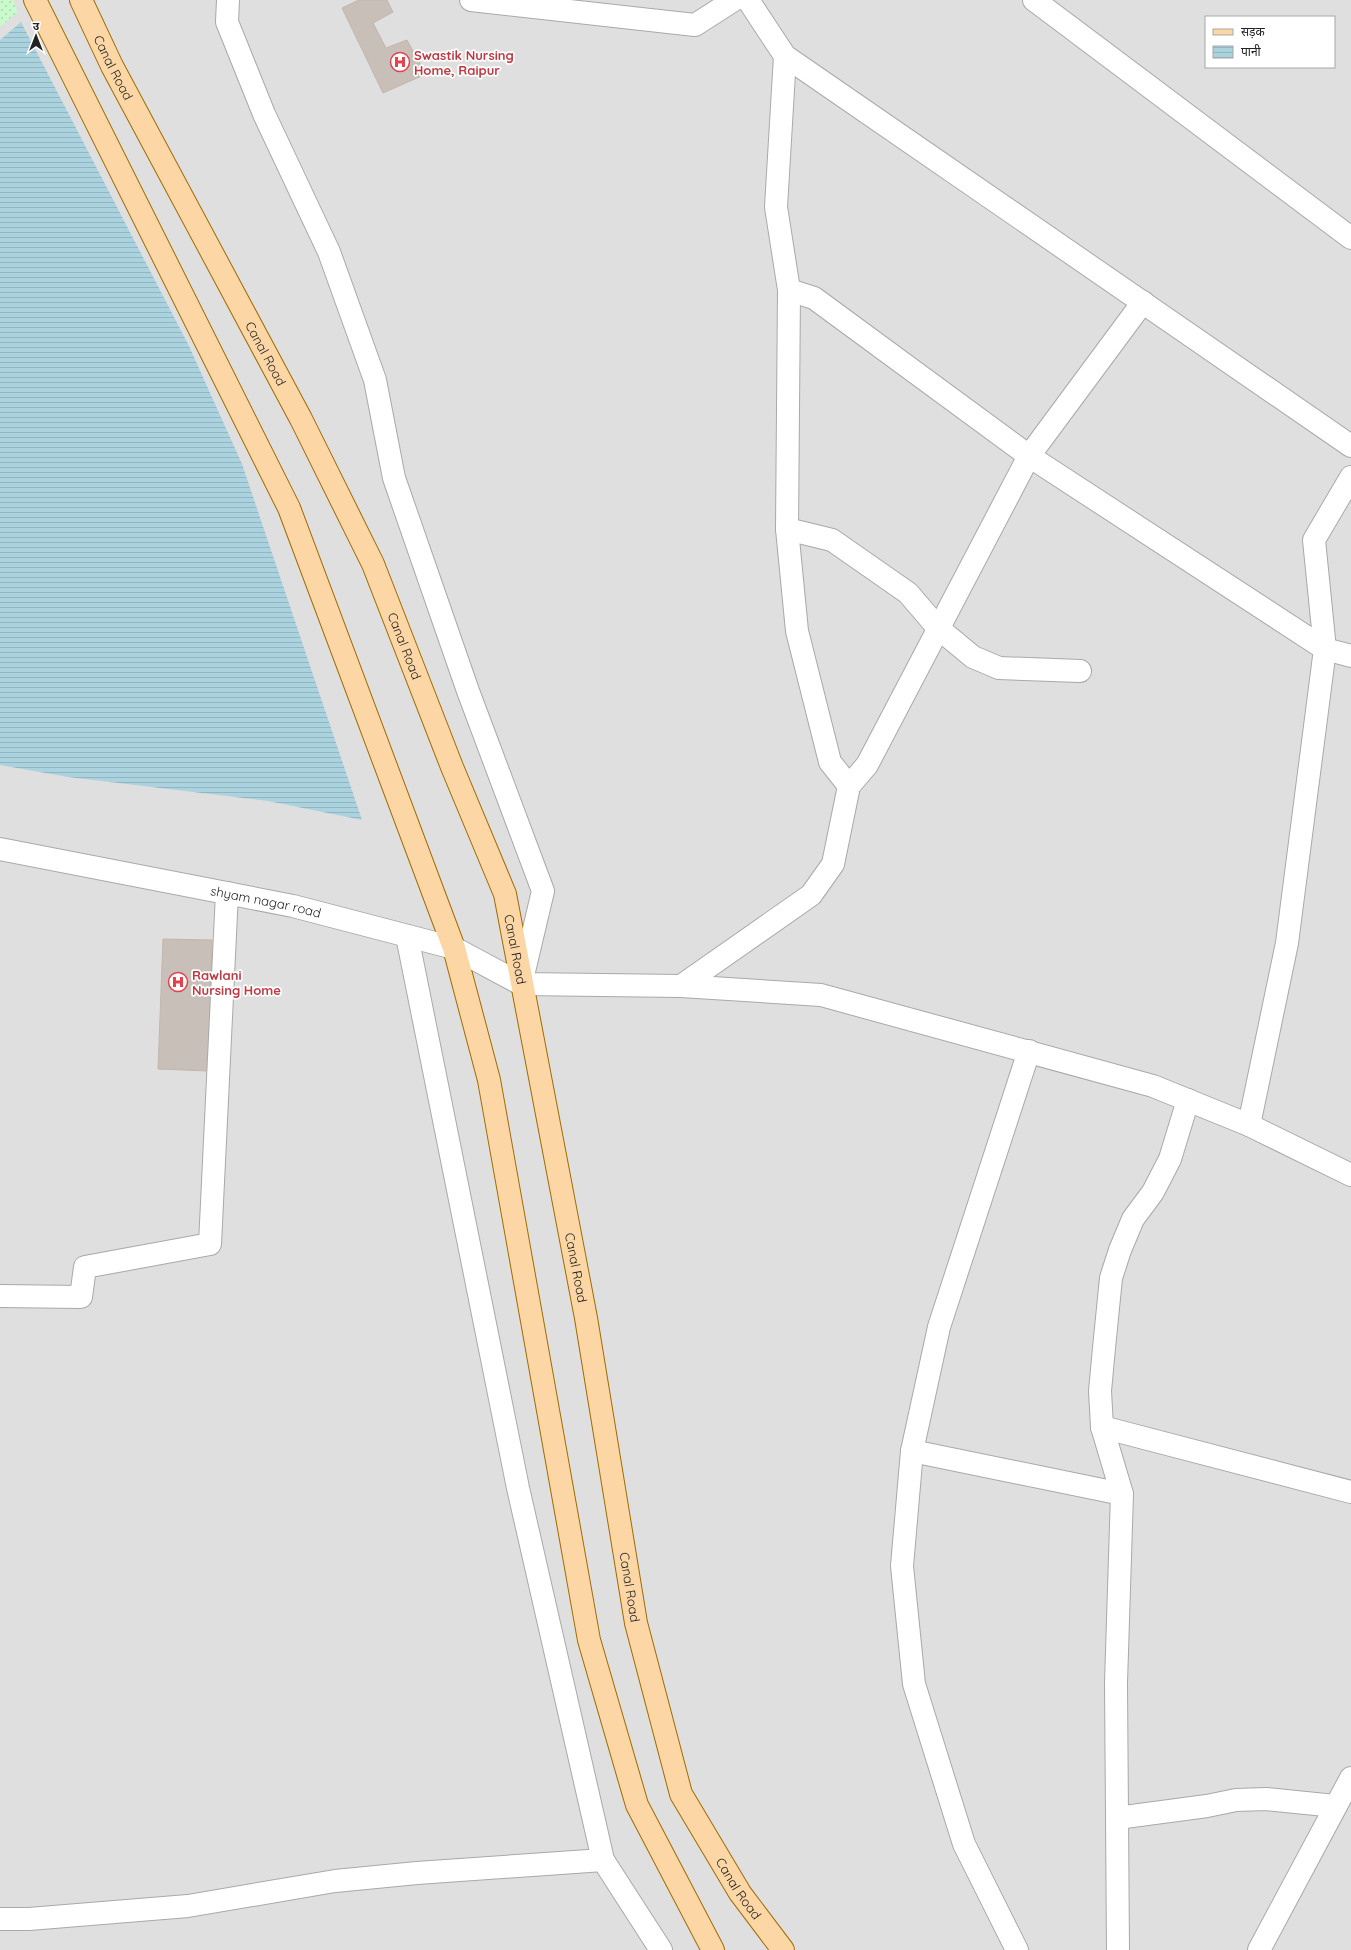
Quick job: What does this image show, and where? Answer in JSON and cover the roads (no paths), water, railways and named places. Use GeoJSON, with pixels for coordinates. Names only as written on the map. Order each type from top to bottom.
{"type":"FeatureCollection","features":[{"type":"Feature","properties":{"kind":"main road"},"geometry":{"type":"LineString","coordinates":[[35,0],[289,508],[454,948],[489,1080],[589,1640],[637,1805],[713,1950]]}},
{"type":"Feature","properties":{"kind":"main road","name":"Canal Road"},"geometry":{"type":"LineString","coordinates":[[80,0],[112,66],[301,419],[373,564],[449,760],[505,894],[586,1318],[636,1623],[681,1794],[740,1893],[783,1950]]}},
{"type":"Feature","properties":{"kind":"street"},"geometry":{"type":"LineString","coordinates":[[228,0],[227,22],[264,114],[328,252],[375,380],[394,478],[468,691],[543,891],[521,984],[681,986],[821,994],[1153,1086],[1249,1125],[1351,1175]]}},
{"type":"Feature","properties":{"kind":"street"},"geometry":{"type":"LineString","coordinates":[[471,0],[695,25],[734,0]]}},
{"type":"Feature","properties":{"kind":"street"},"geometry":{"type":"LineString","coordinates":[[748,0],[785,56],[1351,446]]}},
{"type":"Feature","properties":{"kind":"street"},"geometry":{"type":"LineString","coordinates":[[1034,0],[1351,238]]}},
{"type":"Feature","properties":{"kind":"street"},"geometry":{"type":"LineString","coordinates":[[785,56],[776,207],[789,290],[787,529],[797,630],[830,762],[849,786]]}},
{"type":"Feature","properties":{"kind":"street"},"geometry":{"type":"LineString","coordinates":[[789,290],[814,298],[1029,456],[1325,649],[1351,656]]}},
{"type":"Feature","properties":{"kind":"street"},"geometry":{"type":"LineString","coordinates":[[681,986],[810,895],[833,864],[849,786],[867,765],[1029,456],[1143,302]]}},
{"type":"Feature","properties":{"kind":"street"},"geometry":{"type":"LineString","coordinates":[[1249,1125],[1288,942],[1325,649],[1314,540],[1351,477]]}},
{"type":"Feature","properties":{"kind":"street"},"geometry":{"type":"LineString","coordinates":[[787,529],[832,540],[908,593],[938,628],[973,657],[1000,668],[1080,671]]}},
{"type":"Feature","properties":{"kind":"street","name":"shyam nagar road"},"geometry":{"type":"LineString","coordinates":[[0,849],[293,906],[454,948],[521,984]]}},
{"type":"Feature","properties":{"kind":"street"},"geometry":{"type":"LineString","coordinates":[[0,1296],[81,1297],[85,1267],[210,1244],[226,893]]}},
{"type":"Feature","properties":{"kind":"street"},"geometry":{"type":"LineString","coordinates":[[407,936],[518,1488],[604,1860],[661,1950]]}},
{"type":"Feature","properties":{"kind":"street"},"geometry":{"type":"LineString","coordinates":[[1017,1950],[964,1844],[914,1684],[902,1566],[912,1451],[939,1327],[1029,1051]]}},
{"type":"Feature","properties":{"kind":"street"},"geometry":{"type":"LineString","coordinates":[[1118,1950],[1116,1683],[1122,1494],[1102,1427],[1100,1391],[1111,1278],[1133,1219],[1153,1192],[1170,1159],[1188,1100]]}},
{"type":"Feature","properties":{"kind":"street"},"geometry":{"type":"LineString","coordinates":[[1102,1427],[1351,1492]]}},
{"type":"Feature","properties":{"kind":"street"},"geometry":{"type":"LineString","coordinates":[[912,1451],[1122,1494]]}},
{"type":"Feature","properties":{"kind":"street"},"geometry":{"type":"LineString","coordinates":[[1259,1950],[1351,1778]]}},
{"type":"Feature","properties":{"kind":"street"},"geometry":{"type":"LineString","coordinates":[[1117,1818],[1206,1806],[1236,1800],[1266,1799],[1335,1806]]}},
{"type":"Feature","properties":{"kind":"street"},"geometry":{"type":"LineString","coordinates":[[0,1919],[29,1919],[188,1906],[335,1881],[417,1872],[604,1860]]}},
{"type":"Feature","properties":{"kind":"water"},"geometry":{"type":"Polygon","coordinates":[[[21,22],[189,346],[242,464],[362,820],[268,801],[68,777],[0,765],[0,40],[21,22]]]}},
{"type":"Feature","properties":{"kind":"place","name":"Swastik Nursing Home, Raipur"},"geometry":{"type":"Point","coordinates":[400,62]}},
{"type":"Feature","properties":{"kind":"place","name":"Rawlani Nursing Home"},"geometry":{"type":"Point","coordinates":[178,982]}}]}
